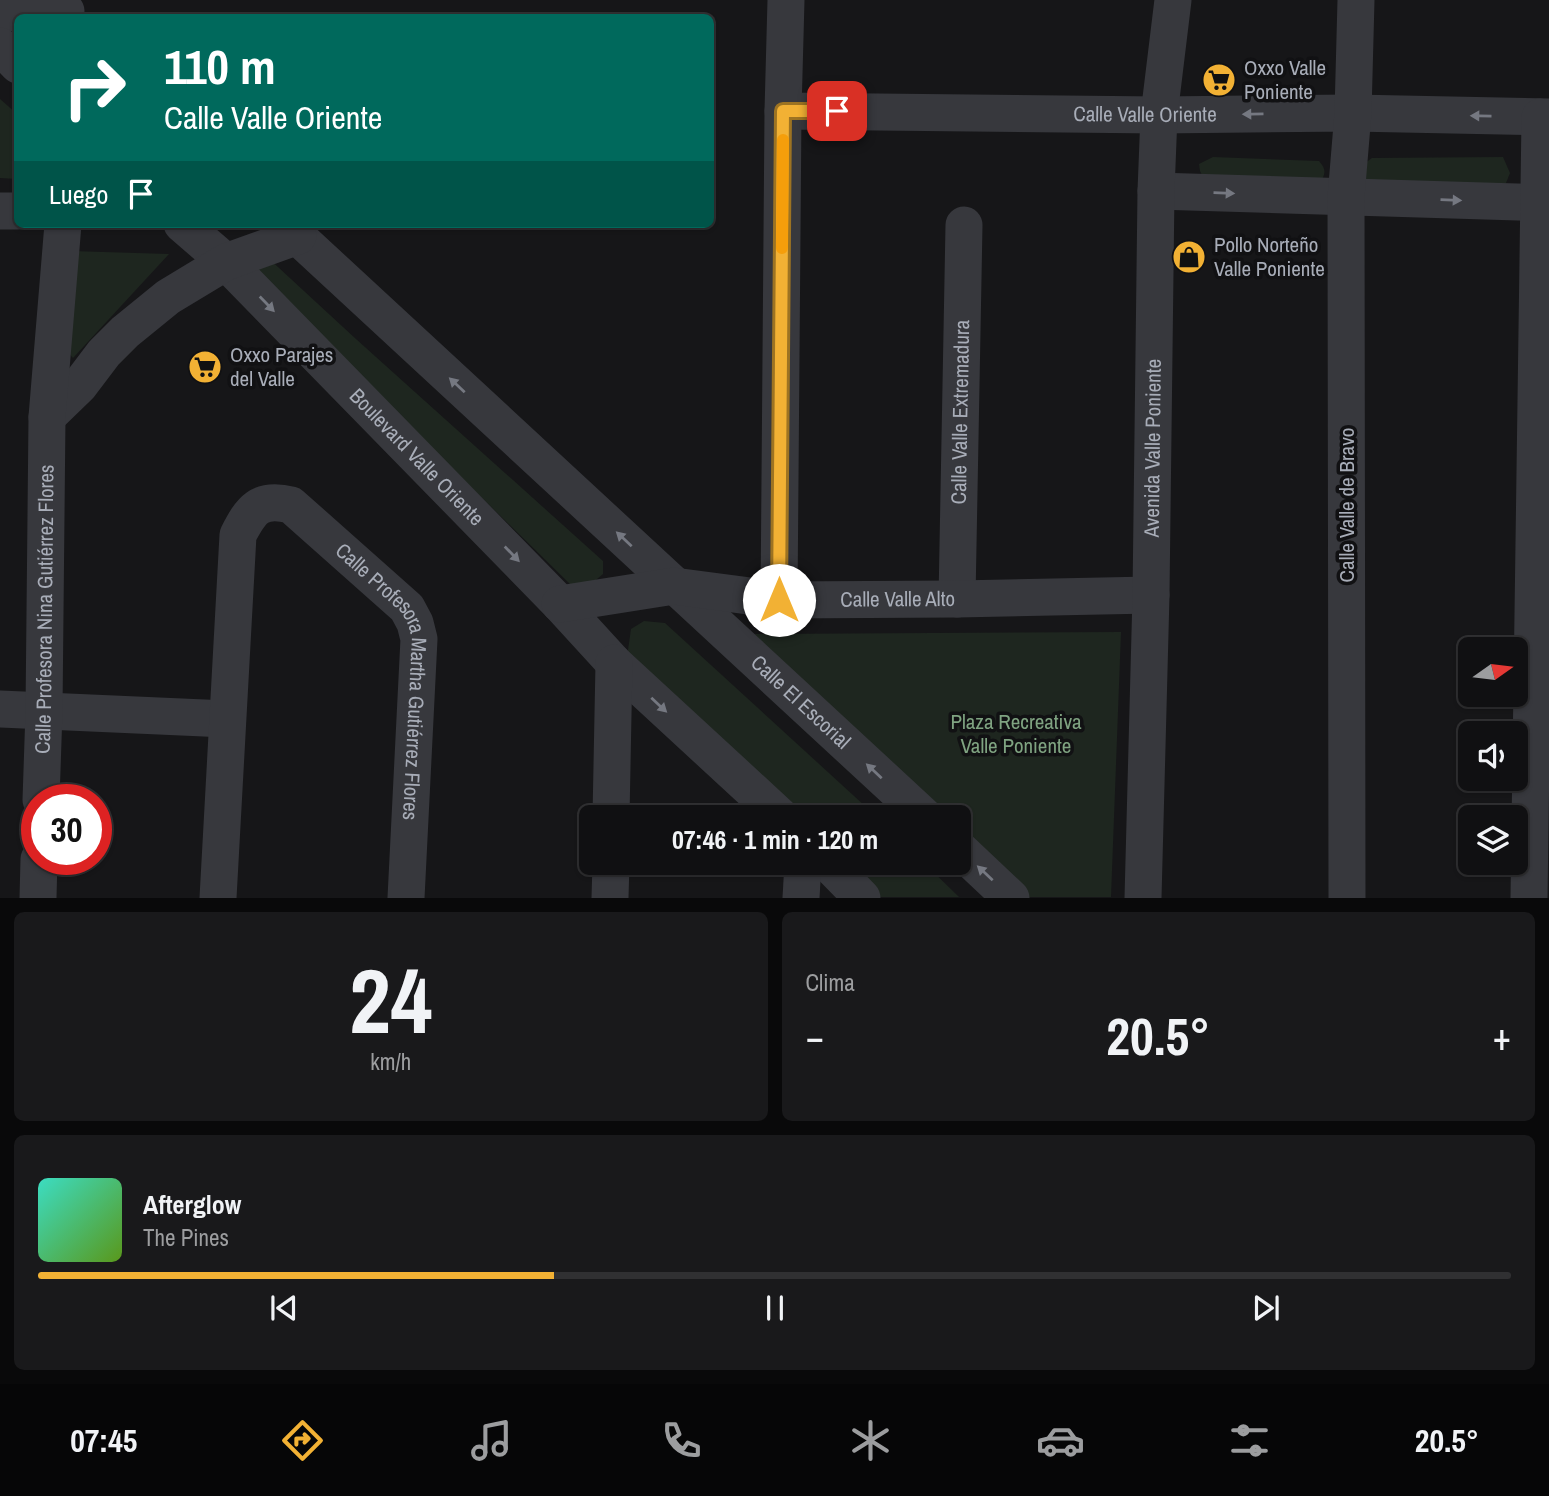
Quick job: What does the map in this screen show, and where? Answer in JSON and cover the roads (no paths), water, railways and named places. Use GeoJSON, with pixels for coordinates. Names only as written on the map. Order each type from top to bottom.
{"type":"FeatureCollection","features":[{"type":"Feature","properties":{"kind":"street"},"geometry":{"type":"LineString","coordinates":[[779,600],[786,0]]}},
{"type":"Feature","properties":{"kind":"street","name":"Avenida Valle Poniente"},"geometry":{"type":"LineString","coordinates":[[1143,898],[1151,594],[1156,191],[1159,115],[1173,0]]}},
{"type":"Feature","properties":{"kind":"street","name":"Calle Valle de Bravo"},"geometry":{"type":"LineString","coordinates":[[1347,898],[1346,197],[1353,113],[1356,0]]}},
{"type":"Feature","properties":{"kind":"street"},"geometry":{"type":"LineString","coordinates":[[0,13],[64,10]]}},
{"type":"Feature","properties":{"kind":"street"},"geometry":{"type":"LineString","coordinates":[[0,46],[14,61]]}},
{"type":"Feature","properties":{"kind":"street","name":"Calle Valle Oriente"},"geometry":{"type":"LineString","coordinates":[[783,111],[1159,115],[1353,113],[1545,117]]}},
{"type":"Feature","properties":{"kind":"street"},"geometry":{"type":"LineString","coordinates":[[1529,898],[1545,117]]}},
{"type":"Feature","properties":{"kind":"street"},"geometry":{"type":"LineString","coordinates":[[1156,191],[1544,203]]}},
{"type":"Feature","properties":{"kind":"street","name":"Calle Valle Extremadura"},"geometry":{"type":"LineString","coordinates":[[957,599],[964,225]]}},
{"type":"Feature","properties":{"kind":"street","name":"Calle Profesora Nina Gutiérrez Flores"},"geometry":{"type":"LineString","coordinates":[[42,784],[47,418],[63,228]]}},
{"type":"Feature","properties":{"kind":"street","name":"Boulevard Valle Oriente"},"geometry":{"type":"LineString","coordinates":[[187,228],[226,262],[560,604]]}},
{"type":"Feature","properties":{"kind":"street"},"geometry":{"type":"LineString","coordinates":[[47,418],[79,386],[104,353],[168,297],[285,228]]}},
{"type":"Feature","properties":{"kind":"street"},"geometry":{"type":"LineString","coordinates":[[288,228],[674,586]]}},
{"type":"Feature","properties":{"kind":"street","name":"Calle Profesora Martha Gutiérrez Flores"},"geometry":{"type":"LineString","coordinates":[[218,898],[237,536],[250,513],[262,504],[277,502],[290,505],[407,608],[415,623],[419,639],[406,898]]}},
{"type":"Feature","properties":{"kind":"street","name":"Calle Valle Alto"},"geometry":{"type":"LineString","coordinates":[[560,604],[674,586],[779,600],[1151,594]]}},
{"type":"Feature","properties":{"kind":"street","name":"Calle El Escorial"},"geometry":{"type":"LineString","coordinates":[[674,586],[912,805]]}},
{"type":"Feature","properties":{"kind":"street"},"geometry":{"type":"LineString","coordinates":[[560,604],[614,663],[768,805]]}},
{"type":"Feature","properties":{"kind":"street"},"geometry":{"type":"LineString","coordinates":[[611,805],[614,663]]}},
{"type":"Feature","properties":{"kind":"street"},"geometry":{"type":"LineString","coordinates":[[0,709],[228,719]]}},
{"type":"Feature","properties":{"kind":"street"},"geometry":{"type":"LineString","coordinates":[[971,860],[1011,898]]}},
{"type":"Feature","properties":{"kind":"street"},"geometry":{"type":"LineString","coordinates":[[38,898],[39,875]]}},
{"type":"Feature","properties":{"kind":"street"},"geometry":{"type":"LineString","coordinates":[[610,898],[611,875]]}},
{"type":"Feature","properties":{"kind":"street"},"geometry":{"type":"LineString","coordinates":[[801,898],[802,875]]}},
{"type":"Feature","properties":{"kind":"street"},"geometry":{"type":"LineString","coordinates":[[840,875],[862,898]]}},
{"type":"Feature","properties":{"kind":"place","name":"Oxxo Valle Poniente"},"geometry":{"type":"Point","coordinates":[1219,80]}},
{"type":"Feature","properties":{"kind":"place","name":"Pollo Norteño Valle Poniente"},"geometry":{"type":"Point","coordinates":[1189,257]}},
{"type":"Feature","properties":{"kind":"place","name":"Oxxo Parajes del Valle"},"geometry":{"type":"Point","coordinates":[205,367]}},
{"type":"Feature","properties":{"kind":"park label","name":"Plaza Recreativa Valle Poniente"},"geometry":{"type":"Point","coordinates":[1016,734]}}]}
